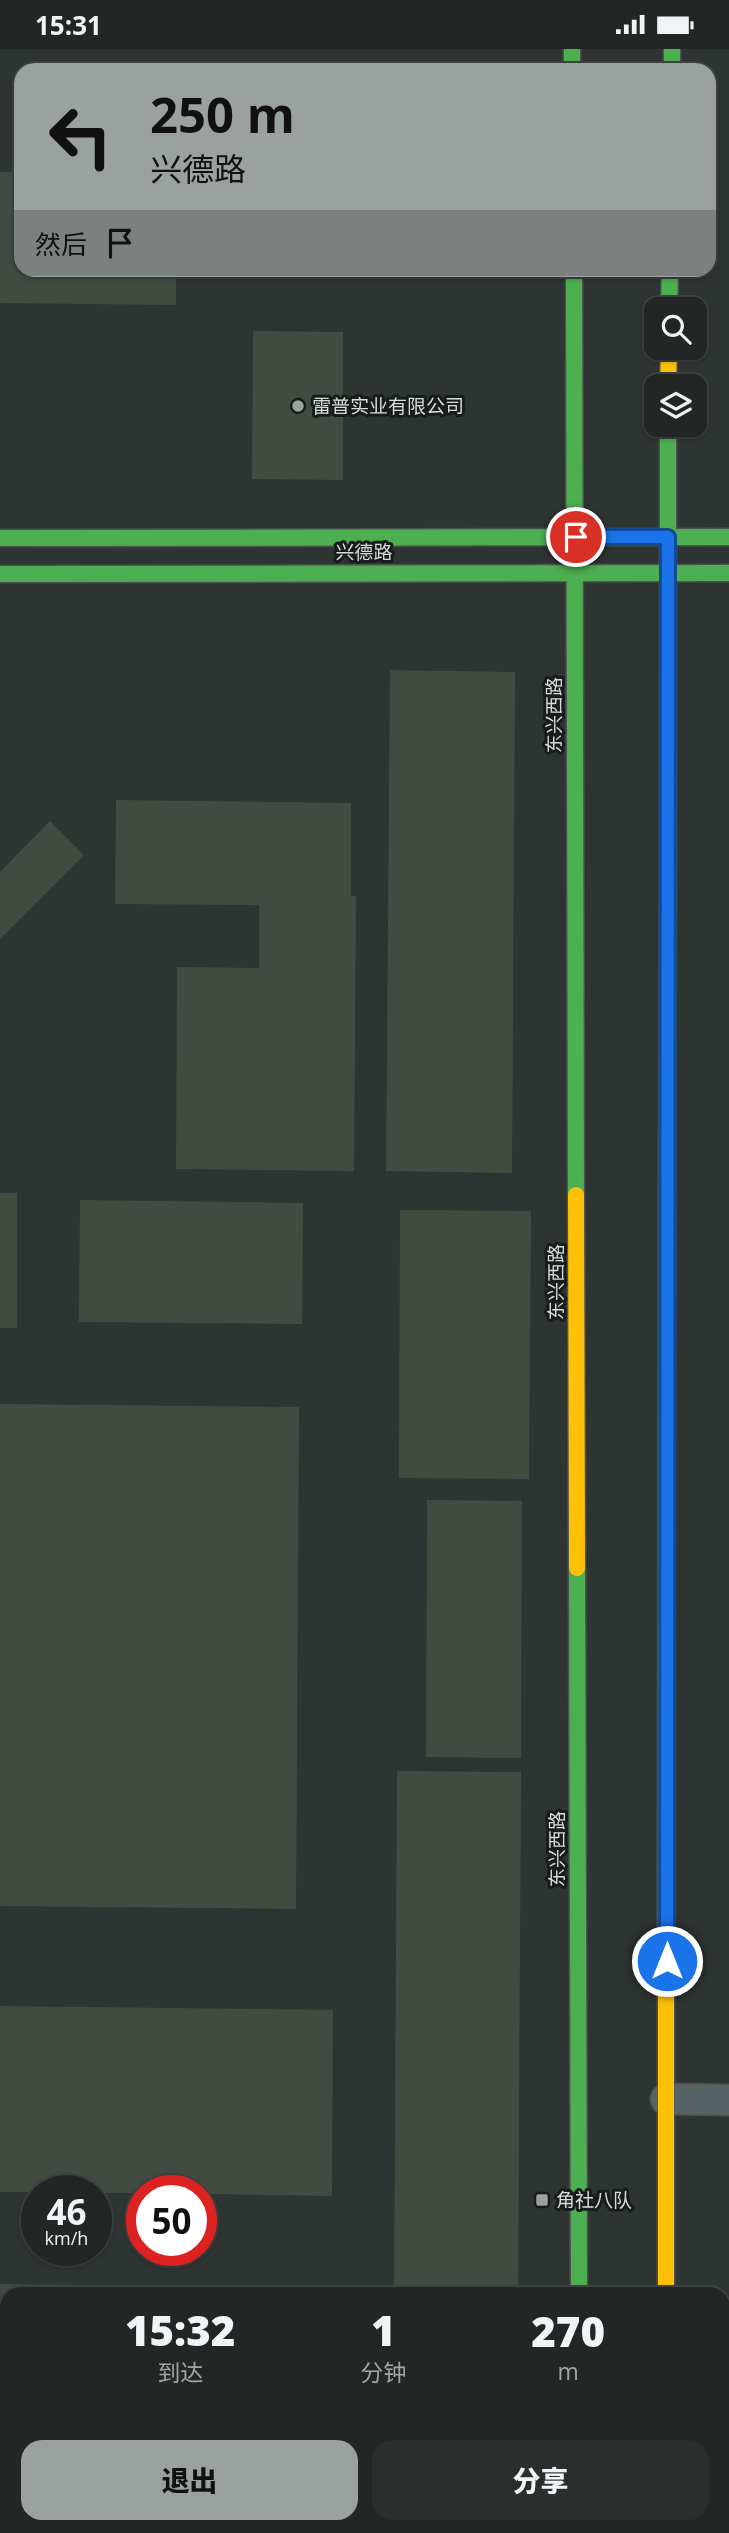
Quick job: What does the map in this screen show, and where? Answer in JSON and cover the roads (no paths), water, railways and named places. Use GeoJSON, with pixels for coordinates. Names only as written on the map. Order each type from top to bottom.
{"type":"FeatureCollection","features":[{"type":"Feature","properties":{"kind":"main road","name":"东兴西路"},"geometry":{"type":"LineString","coordinates":[[574,277],[579,2287]]}},
{"type":"Feature","properties":{"kind":"main road"},"geometry":{"type":"LineString","coordinates":[[670,277],[670,297]]}},
{"type":"Feature","properties":{"kind":"main road"},"geometry":{"type":"LineString","coordinates":[[666,2287],[668,437]]}},
{"type":"Feature","properties":{"kind":"main road","name":"兴德路"},"geometry":{"type":"LineString","coordinates":[[0,538],[729,537]]}},
{"type":"Feature","properties":{"kind":"main road","name":"兴德路"},"geometry":{"type":"LineString","coordinates":[[0,573],[729,573]]}},
{"type":"Feature","properties":{"kind":"street"},"geometry":{"type":"LineString","coordinates":[[666,2099],[729,2100]]}},
{"type":"Feature","properties":{"kind":"place","name":"雷普实业有限公司"},"geometry":{"type":"Point","coordinates":[298,406]}},
{"type":"Feature","properties":{"kind":"place","name":"角社八队"},"geometry":{"type":"Point","coordinates":[542,2200]}}]}
